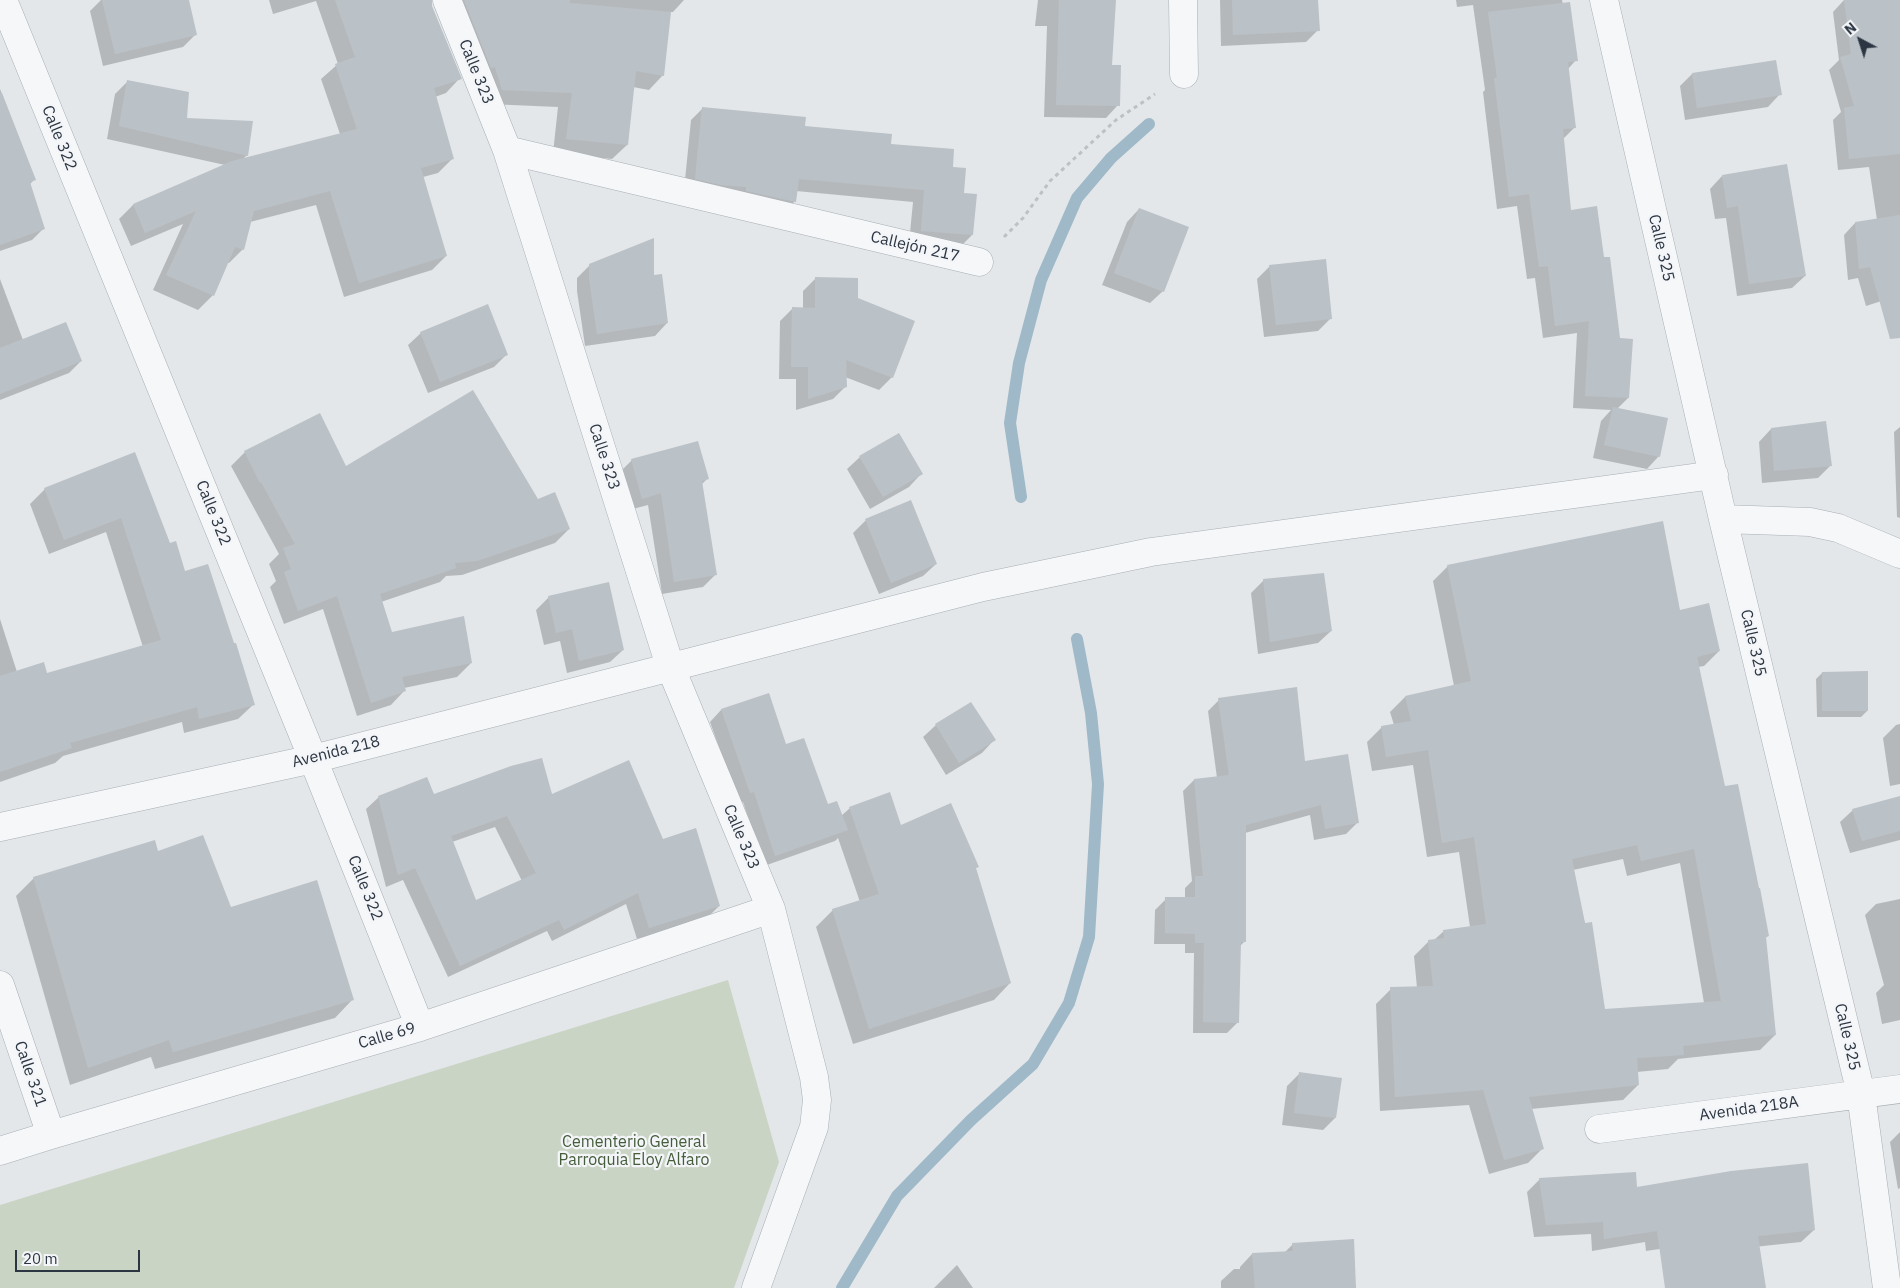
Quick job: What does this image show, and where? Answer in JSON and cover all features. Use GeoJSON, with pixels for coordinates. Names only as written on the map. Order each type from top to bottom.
{"type":"FeatureCollection","features":[{"type":"Feature","properties":{"kind":"street","name":"Calle 322"},"geometry":{"type":"LineString","coordinates":[[3,0],[314,759],[420,1027]]}},
{"type":"Feature","properties":{"kind":"street","name":"Calle 323"},"geometry":{"type":"LineString","coordinates":[[447,0],[507,150],[670,666],[771,909],[814,1077],[817,1100],[814,1127],[756,1288]]}},
{"type":"Feature","properties":{"kind":"street"},"geometry":{"type":"LineString","coordinates":[[1183,0],[1184,74]]}},
{"type":"Feature","properties":{"kind":"street","name":"Calle 325"},"geometry":{"type":"LineString","coordinates":[[1604,0],[1723,519],[1861,1094],[1887,1288]]}},
{"type":"Feature","properties":{"kind":"street","name":"Callejón 217"},"geometry":{"type":"LineString","coordinates":[[507,150],[979,262]]}},
{"type":"Feature","properties":{"kind":"street","name":"Avenida 218"},"geometry":{"type":"LineString","coordinates":[[0,827],[314,759],[983,587],[1151,552],[1714,475]]}},
{"type":"Feature","properties":{"kind":"street"},"geometry":{"type":"LineString","coordinates":[[1723,519],[1810,522],[1838,528],[1900,554]]}},
{"type":"Feature","properties":{"kind":"street","name":"Calle 69"},"geometry":{"type":"LineString","coordinates":[[0,1151],[420,1027],[771,909]]}},
{"type":"Feature","properties":{"kind":"street","name":"Calle 321"},"geometry":{"type":"LineString","coordinates":[[0,985],[51,1135]]}},
{"type":"Feature","properties":{"kind":"street","name":"Avenida 218A"},"geometry":{"type":"LineString","coordinates":[[1599,1129],[1900,1089]]}},
{"type":"Feature","properties":{"kind":"path","name":"Callejón 217"},"geometry":{"type":"LineString","coordinates":[[979,262],[1022,218],[1050,181],[1116,120],[1184,74]]}},
{"type":"Feature","properties":{"kind":"green space","name":"Cementerio General Parroquia Eloy Alfaro"},"geometry":{"type":"Polygon","coordinates":[[[728,980],[779,1162],[734,1288],[0,1288],[0,1205],[728,980]]]}},
{"type":"Feature","properties":{"kind":"building"},"geometry":{"type":"Polygon","coordinates":[[[102,0],[189,0],[197,35],[115,54],[102,0]]]}},
{"type":"Feature","properties":{"kind":"building"},"geometry":{"type":"Polygon","coordinates":[[[335,0],[432,0],[432,6],[462,79],[434,88],[454,159],[421,168],[447,256],[359,283],[330,191],[254,211],[244,250],[235,247],[214,296],[166,275],[196,211],[145,233],[133,204],[232,161],[357,129],[335,64],[355,57],[335,0]]]}},
{"type":"Feature","properties":{"kind":"building"},"geometry":{"type":"Polygon","coordinates":[[[464,0],[570,0],[570,3],[671,12],[664,76],[636,71],[628,145],[566,139],[572,93],[502,90],[495,67],[491,68],[464,0]]]}},
{"type":"Feature","properties":{"kind":"building"},"geometry":{"type":"Polygon","coordinates":[[[1059,0],[1116,0],[1112,65],[1121,65],[1120,106],[1056,105],[1059,0]]]}},
{"type":"Feature","properties":{"kind":"building"},"geometry":{"type":"Polygon","coordinates":[[[1232,0],[1318,0],[1320,31],[1233,35],[1232,0]]]}},
{"type":"Feature","properties":{"kind":"building"},"geometry":{"type":"Polygon","coordinates":[[[1844,0],[1900,0],[1900,154],[1849,159],[1844,108],[1854,106],[1840,57],[1851,54],[1844,0]]]}},
{"type":"Feature","properties":{"kind":"building"},"geometry":{"type":"Polygon","coordinates":[[[1570,2],[1578,61],[1568,62],[1576,128],[1563,129],[1571,210],[1597,206],[1604,257],[1610,257],[1620,338],[1633,339],[1629,398],[1585,396],[1589,321],[1555,326],[1548,266],[1539,267],[1529,194],[1509,197],[1488,12],[1570,2]]]}},
{"type":"Feature","properties":{"kind":"building"},"geometry":{"type":"Polygon","coordinates":[[[1776,60],[1782,95],[1697,108],[1692,73],[1776,60]]]}},
{"type":"Feature","properties":{"kind":"building"},"geometry":{"type":"Polygon","coordinates":[[[127,80],[189,92],[187,118],[253,121],[248,156],[119,126],[127,80]]]}},
{"type":"Feature","properties":{"kind":"building"},"geometry":{"type":"Polygon","coordinates":[[[0,93],[2,93],[36,180],[30,182],[45,229],[0,245],[0,93]]]}},
{"type":"Feature","properties":{"kind":"building"},"geometry":{"type":"Polygon","coordinates":[[[702,107],[806,117],[805,126],[892,134],[891,144],[954,149],[953,167],[966,168],[964,193],[977,194],[973,235],[921,231],[924,190],[799,179],[796,202],[746,191],[746,187],[721,185],[695,179],[702,107]]]}},
{"type":"Feature","properties":{"kind":"building"},"geometry":{"type":"Polygon","coordinates":[[[1787,164],[1806,276],[1749,284],[1738,206],[1727,208],[1722,175],[1787,164]]]}},
{"type":"Feature","properties":{"kind":"building"},"geometry":{"type":"Polygon","coordinates":[[[1139,208],[1189,227],[1164,292],[1114,273],[1139,208]]]}},
{"type":"Feature","properties":{"kind":"building"},"geometry":{"type":"Polygon","coordinates":[[[1900,215],[1900,338],[1890,339],[1870,267],[1859,269],[1855,222],[1900,215]]]}},
{"type":"Feature","properties":{"kind":"building"},"geometry":{"type":"Polygon","coordinates":[[[654,238],[654,275],[662,274],[668,323],[597,334],[589,278],[589,264],[654,238]]]}},
{"type":"Feature","properties":{"kind":"building"},"geometry":{"type":"Polygon","coordinates":[[[1326,259],[1332,319],[1276,325],[1269,265],[1326,259]]]}},
{"type":"Feature","properties":{"kind":"building"},"geometry":{"type":"Polygon","coordinates":[[[815,277],[858,278],[858,298],[915,321],[893,378],[846,360],[847,387],[808,399],[808,367],[791,367],[792,307],[815,308],[815,277]]]}},
{"type":"Feature","properties":{"kind":"building"},"geometry":{"type":"Polygon","coordinates":[[[488,304],[508,355],[440,382],[420,332],[488,304]]]}},
{"type":"Feature","properties":{"kind":"building"},"geometry":{"type":"Polygon","coordinates":[[[66,322],[82,361],[0,394],[0,348],[66,322]]]}},
{"type":"Feature","properties":{"kind":"building"},"geometry":{"type":"Polygon","coordinates":[[[473,390],[538,499],[555,492],[570,529],[477,561],[455,563],[456,568],[380,594],[392,632],[464,616],[472,663],[402,677],[406,691],[371,703],[337,596],[298,611],[284,572],[291,569],[283,548],[295,544],[244,451],[320,413],[346,466],[473,390]]]}},
{"type":"Feature","properties":{"kind":"building"},"geometry":{"type":"Polygon","coordinates":[[[1613,407],[1668,418],[1660,457],[1604,445],[1613,407]]]}},
{"type":"Feature","properties":{"kind":"building"},"geometry":{"type":"Polygon","coordinates":[[[1826,421],[1832,466],[1774,471],[1771,428],[1826,421]]]}},
{"type":"Feature","properties":{"kind":"building"},"geometry":{"type":"Polygon","coordinates":[[[899,433],[923,474],[883,497],[859,456],[899,433]]]}},
{"type":"Feature","properties":{"kind":"building"},"geometry":{"type":"Polygon","coordinates":[[[698,441],[709,479],[702,481],[717,575],[674,582],[661,493],[642,499],[631,459],[698,441]]]}},
{"type":"Feature","properties":{"kind":"building"},"geometry":{"type":"Polygon","coordinates":[[[135,452],[170,543],[176,541],[185,571],[208,564],[234,643],[236,643],[255,705],[199,719],[197,707],[70,743],[72,748],[0,772],[0,676],[44,662],[47,673],[161,640],[121,518],[64,540],[44,488],[135,452]]]}},
{"type":"Feature","properties":{"kind":"building"},"geometry":{"type":"Polygon","coordinates":[[[911,500],[937,564],[891,583],[865,519],[911,500]]]}},
{"type":"Feature","properties":{"kind":"building"},"geometry":{"type":"Polygon","coordinates":[[[1663,521],[1680,610],[1709,603],[1720,651],[1697,657],[1725,786],[1738,784],[1769,936],[1766,937],[1776,1035],[1683,1046],[1684,1055],[1637,1058],[1639,1085],[1529,1097],[1544,1149],[1504,1160],[1483,1090],[1395,1097],[1390,987],[1433,986],[1428,940],[1444,938],[1443,930],[1486,924],[1474,837],[1442,843],[1428,750],[1386,757],[1381,726],[1411,721],[1405,696],[1471,681],[1447,565],[1663,521]],[[1637,845],[1572,859],[1585,923],[1592,922],[1605,1009],[1721,1001],[1694,849],[1641,861],[1637,845]]]}},
{"type":"Feature","properties":{"kind":"building"},"geometry":{"type":"Polygon","coordinates":[[[1324,573],[1332,631],[1270,642],[1263,579],[1324,573]]]}},
{"type":"Feature","properties":{"kind":"building"},"geometry":{"type":"Polygon","coordinates":[[[609,582],[624,650],[579,661],[572,629],[556,633],[548,596],[609,582]]]}},
{"type":"Feature","properties":{"kind":"building"},"geometry":{"type":"Polygon","coordinates":[[[1868,671],[1868,711],[1822,711],[1822,672],[1868,671]]]}},
{"type":"Feature","properties":{"kind":"building"},"geometry":{"type":"Polygon","coordinates":[[[1297,687],[1305,761],[1348,754],[1359,823],[1325,829],[1321,805],[1246,825],[1246,942],[1241,942],[1239,1023],[1203,1022],[1204,943],[1195,943],[1195,934],[1165,933],[1165,897],[1195,897],[1195,876],[1203,876],[1194,779],[1229,775],[1218,698],[1297,687]]]}},
{"type":"Feature","properties":{"kind":"building"},"geometry":{"type":"Polygon","coordinates":[[[769,693],[786,744],[804,738],[828,804],[837,801],[848,830],[775,856],[754,792],[750,793],[721,709],[769,693]]]}},
{"type":"Feature","properties":{"kind":"building"},"geometry":{"type":"Polygon","coordinates":[[[971,702],[996,740],[959,763],[935,724],[971,702]]]}},
{"type":"Feature","properties":{"kind":"building"},"geometry":{"type":"Polygon","coordinates":[[[542,758],[552,794],[629,760],[663,839],[696,828],[720,906],[649,928],[638,893],[564,930],[559,920],[460,966],[415,868],[398,875],[378,796],[427,777],[434,794],[511,766],[542,758]],[[507,816],[451,836],[476,900],[536,873],[507,816]]]}},
{"type":"Feature","properties":{"kind":"building"},"geometry":{"type":"Polygon","coordinates":[[[890,792],[901,825],[951,803],[979,867],[976,868],[1011,983],[869,1029],[832,909],[879,894],[849,807],[890,792]]]}},
{"type":"Feature","properties":{"kind":"building"},"geometry":{"type":"Polygon","coordinates":[[[1900,796],[1900,831],[1862,841],[1852,809],[1900,796]]]}},
{"type":"Feature","properties":{"kind":"building"},"geometry":{"type":"Polygon","coordinates":[[[203,835],[231,907],[317,880],[354,1000],[173,1052],[169,1040],[88,1068],[33,877],[155,840],[158,851],[203,835]]]}},
{"type":"Feature","properties":{"kind":"building"},"geometry":{"type":"Polygon","coordinates":[[[1299,1072],[1342,1078],[1336,1118],[1294,1113],[1299,1072]]]}},
{"type":"Feature","properties":{"kind":"building"},"geometry":{"type":"Polygon","coordinates":[[[1808,1163],[1815,1230],[1758,1236],[1766,1288],[1665,1288],[1657,1231],[1604,1239],[1603,1222],[1546,1225],[1539,1178],[1636,1172],[1637,1187],[1731,1171],[1808,1163]]]}},
{"type":"Feature","properties":{"kind":"building"},"geometry":{"type":"Polygon","coordinates":[[[1354,1239],[1356,1288],[1255,1288],[1252,1253],[1293,1251],[1292,1243],[1354,1239]]]}},
{"type":"Feature","properties":{"kind":"waterway"},"geometry":{"type":"LineString","coordinates":[[1021,497],[1010,423],[1019,363],[1041,280],[1077,198],[1111,158],[1149,124]]}},
{"type":"Feature","properties":{"kind":"waterway"},"geometry":{"type":"LineString","coordinates":[[842,1288],[897,1196],[971,1120],[1033,1064],[1069,1003],[1089,937],[1098,784],[1091,713],[1077,639]]}}]}
